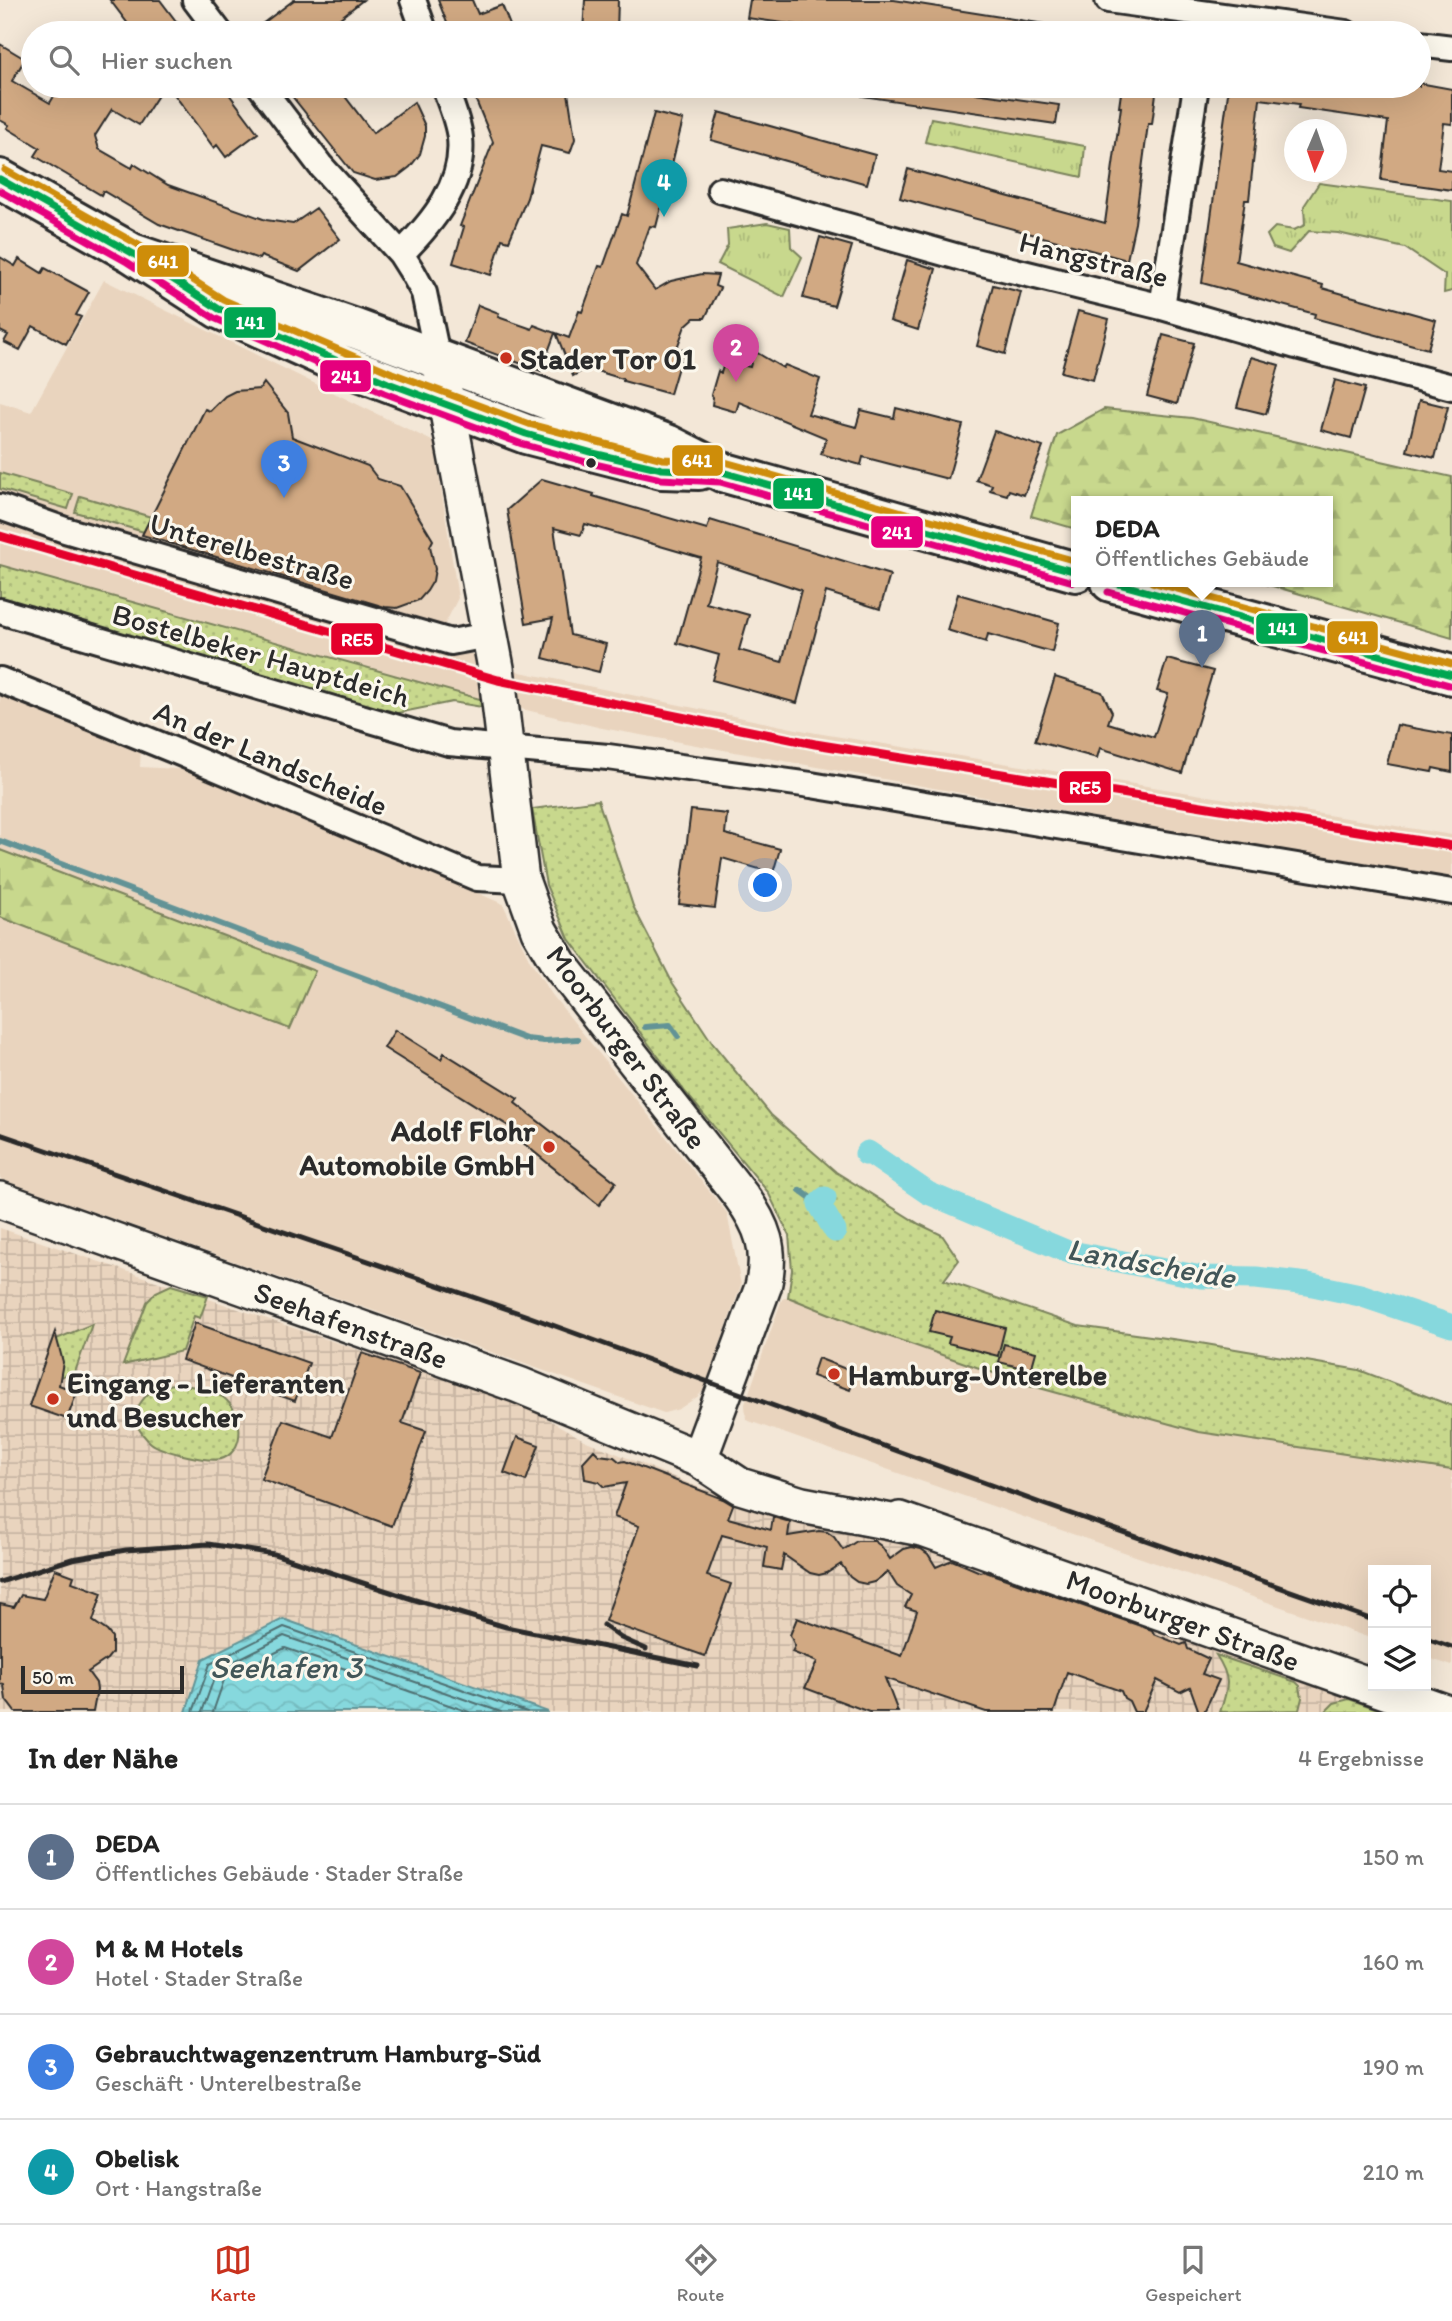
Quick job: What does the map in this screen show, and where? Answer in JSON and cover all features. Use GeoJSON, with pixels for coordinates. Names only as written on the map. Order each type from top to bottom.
{"type":"FeatureCollection","features":[{"type":"Feature","properties":{"kind":"main road"},"geometry":{"type":"LineString","coordinates":[[0,179],[132,253],[219,309],[338,363],[526,433],[593,453],[662,469],[722,471]]}},
{"type":"Feature","properties":{"kind":"main road"},"geometry":{"type":"LineString","coordinates":[[132,253],[356,329],[667,444],[722,471],[1071,571]]}},
{"type":"Feature","properties":{"kind":"main road","name":"Moorburger Straße"},"geometry":{"type":"LineString","coordinates":[[439,360],[499,687],[521,880],[540,930],[559,964],[731,1181],[756,1216],[764,1233],[768,1259],[763,1287],[699,1459],[749,1465],[1445,1712]]}},
{"type":"Feature","properties":{"kind":"main road"},"geometry":{"type":"LineString","coordinates":[[1129,587],[1452,675]]}},
{"type":"Feature","properties":{"kind":"main road","name":"Seehafenstraße"},"geometry":{"type":"LineString","coordinates":[[0,1200],[519,1385],[699,1459]]}},
{"type":"Feature","properties":{"kind":"street"},"geometry":{"type":"LineString","coordinates":[[195,0],[211,21]]}},
{"type":"Feature","properties":{"kind":"street"},"geometry":{"type":"LineString","coordinates":[[413,0],[421,21]]}},
{"type":"Feature","properties":{"kind":"street"},"geometry":{"type":"LineString","coordinates":[[1108,0],[1253,21]]}},
{"type":"Feature","properties":{"kind":"street"},"geometry":{"type":"LineString","coordinates":[[1431,45],[1452,48]]}},
{"type":"Feature","properties":{"kind":"street"},"geometry":{"type":"LineString","coordinates":[[269,98],[320,166],[401,254],[424,293],[439,360]]}},
{"type":"Feature","properties":{"kind":"street"},"geometry":{"type":"LineString","coordinates":[[401,254],[432,219],[459,170],[460,135],[448,98]]}},
{"type":"Feature","properties":{"kind":"street"},"geometry":{"type":"LineString","coordinates":[[1163,307],[1194,98]]}},
{"type":"Feature","properties":{"kind":"street","name":"Hangstraße"},"geometry":{"type":"LineString","coordinates":[[720,190],[962,258],[1163,307],[1296,346],[1452,387]]}},
{"type":"Feature","properties":{"kind":"street","name":"Unterelbestraße"},"geometry":{"type":"LineString","coordinates":[[0,508],[65,530],[451,642],[488,635]]}},
{"type":"Feature","properties":{"kind":"street","name":"Bostelbeker Hauptdeich"},"geometry":{"type":"LineString","coordinates":[[0,611],[449,743],[608,757],[811,785],[1452,892]]}},
{"type":"Feature","properties":{"kind":"street","name":"An der Landscheide"},"geometry":{"type":"LineString","coordinates":[[0,680],[477,878],[521,880]]}},
{"type":"Feature","properties":{"kind":"shaded area"},"geometry":{"type":"Polygon","coordinates":[[[104,280],[434,442],[458,598],[433,648],[492,657],[520,672],[816,733],[1452,835],[1452,882],[602,728],[480,699],[0,565],[0,402],[31,412],[104,280]]]}},
{"type":"Feature","properties":{"kind":"shaded area"},"geometry":{"type":"Polygon","coordinates":[[[0,688],[141,747],[140,767],[196,770],[503,904],[530,961],[553,996],[727,1213],[741,1285],[704,1390],[697,1397],[679,1409],[664,1413],[0,1179],[0,917],[290,1029],[315,971],[0,850],[0,688]]]}},
{"type":"Feature","properties":{"kind":"shaded area"},"geometry":{"type":"Polygon","coordinates":[[[0,1228],[529,1408],[584,1440],[770,1513],[945,1554],[1386,1712],[548,1712],[283,1619],[203,1659],[186,1712],[0,1712],[0,1228]]]}},
{"type":"Feature","properties":{"kind":"shaded area"},"geometry":{"type":"Polygon","coordinates":[[[788,1297],[862,1327],[1452,1470],[1452,1666],[1431,1659],[1431,1565],[1368,1565],[1368,1637],[746,1420],[745,1404],[782,1299],[788,1297]]]}},
{"type":"Feature","properties":{"kind":"green space"},"geometry":{"type":"Polygon","coordinates":[[[931,118],[1085,146],[1082,177],[925,142],[931,118]]]}},
{"type":"Feature","properties":{"kind":"green space"},"geometry":{"type":"Polygon","coordinates":[[[1319,183],[1452,201],[1452,291],[1444,293],[1445,275],[1405,248],[1338,233],[1309,231],[1289,253],[1273,248],[1267,235],[1275,227],[1294,230],[1305,225],[1304,206],[1319,183]]]}},
{"type":"Feature","properties":{"kind":"green space"},"geometry":{"type":"Polygon","coordinates":[[[767,223],[790,228],[791,247],[802,257],[784,297],[718,264],[728,245],[727,229],[767,223]]]}},
{"type":"Feature","properties":{"kind":"green space"},"geometry":{"type":"Polygon","coordinates":[[[1104,409],[1192,418],[1452,477],[1452,638],[1276,587],[1333,587],[1333,496],[1071,496],[1071,528],[1031,516],[1057,435],[1104,409]]]}},
{"type":"Feature","properties":{"kind":"green space"},"geometry":{"type":"Polygon","coordinates":[[[0,473],[73,494],[68,509],[0,489],[0,473]]]}},
{"type":"Feature","properties":{"kind":"green space"},"geometry":{"type":"Polygon","coordinates":[[[80,496],[151,517],[144,532],[75,512],[80,496]]]}},
{"type":"Feature","properties":{"kind":"green space"},"geometry":{"type":"Polygon","coordinates":[[[0,565],[480,699],[482,707],[452,702],[388,715],[0,601],[0,565]]]}},
{"type":"Feature","properties":{"kind":"green space"},"geometry":{"type":"Polygon","coordinates":[[[598,800],[633,906],[672,982],[713,1044],[771,1115],[836,1172],[919,1224],[942,1235],[959,1260],[944,1280],[1078,1326],[1194,1342],[1359,1370],[1452,1406],[1452,1470],[1199,1432],[1025,1384],[862,1327],[788,1297],[792,1270],[789,1235],[768,1192],[686,1093],[569,939],[546,885],[532,809],[598,800]]]}},
{"type":"Feature","properties":{"kind":"green space"},"geometry":{"type":"Polygon","coordinates":[[[0,850],[315,971],[290,1029],[0,917],[0,850]]]}},
{"type":"Feature","properties":{"kind":"green space"},"geometry":{"type":"Polygon","coordinates":[[[171,1285],[208,1296],[200,1318],[194,1316],[182,1351],[123,1365],[147,1302],[156,1292],[171,1285]]]}},
{"type":"Feature","properties":{"kind":"green space"},"geometry":{"type":"Polygon","coordinates":[[[92,1324],[75,1372],[60,1377],[54,1340],[92,1324]]]}},
{"type":"Feature","properties":{"kind":"green space"},"geometry":{"type":"Polygon","coordinates":[[[178,1383],[219,1395],[235,1412],[239,1438],[231,1453],[224,1458],[198,1458],[165,1450],[151,1443],[138,1427],[132,1417],[145,1397],[155,1389],[178,1383]]]}},
{"type":"Feature","properties":{"kind":"green space"},"geometry":{"type":"Polygon","coordinates":[[[1216,1655],[1296,1682],[1300,1686],[1302,1698],[1299,1710],[1220,1712],[1227,1682],[1216,1655]]]}},
{"type":"Feature","properties":{"kind":"green space"},"geometry":{"type":"Polygon","coordinates":[[[1349,1699],[1386,1712],[1325,1712],[1334,1703],[1349,1699]]]}},
{"type":"Feature","properties":{"kind":"water","name":"Seehafen 3"},"geometry":{"type":"Polygon","coordinates":[[[283,1619],[548,1712],[186,1712],[203,1659],[283,1619]]]}},
{"type":"Feature","properties":{"kind":"building"},"geometry":{"type":"Polygon","coordinates":[[[110,0],[160,0],[176,21],[126,21],[110,0]]]}},
{"type":"Feature","properties":{"kind":"building"},"geometry":{"type":"Polygon","coordinates":[[[294,0],[363,0],[336,21],[266,21],[294,0]]]}},
{"type":"Feature","properties":{"kind":"building"},"geometry":{"type":"Polygon","coordinates":[[[438,0],[472,0],[478,14],[502,5],[508,21],[446,21],[438,0]]]}},
{"type":"Feature","properties":{"kind":"building"},"geometry":{"type":"Polygon","coordinates":[[[585,0],[618,0],[617,21],[584,21],[585,0]]]}},
{"type":"Feature","properties":{"kind":"building"},"geometry":{"type":"Polygon","coordinates":[[[750,0],[894,0],[1026,21],[769,21],[747,18],[750,0]]]}},
{"type":"Feature","properties":{"kind":"building"},"geometry":{"type":"Polygon","coordinates":[[[0,44],[21,57],[21,66],[12,81],[21,86],[21,98],[41,98],[50,103],[53,98],[156,98],[139,125],[112,109],[95,136],[99,149],[132,168],[134,164],[168,185],[266,220],[293,224],[316,208],[340,239],[299,271],[261,256],[259,259],[159,224],[103,191],[101,195],[35,156],[40,148],[7,128],[9,125],[0,120],[0,44]]]}},
{"type":"Feature","properties":{"kind":"building"},"geometry":{"type":"Polygon","coordinates":[[[1431,85],[1452,89],[1452,124],[1444,123],[1438,169],[1452,171],[1452,190],[1381,180],[1388,121],[1298,108],[1299,104],[1260,99],[1249,200],[1245,200],[1236,261],[1436,320],[1428,349],[1314,318],[1315,314],[1202,283],[1227,98],[1431,98],[1431,85]]]}},
{"type":"Feature","properties":{"kind":"building"},"geometry":{"type":"Polygon","coordinates":[[[177,98],[232,98],[258,133],[226,157],[217,145],[214,148],[177,98]]]}},
{"type":"Feature","properties":{"kind":"building"},"geometry":{"type":"Polygon","coordinates":[[[294,98],[346,98],[373,133],[414,102],[425,126],[425,136],[420,154],[410,167],[397,177],[375,180],[353,173],[294,98]]]}},
{"type":"Feature","properties":{"kind":"building"},"geometry":{"type":"Polygon","coordinates":[[[475,98],[569,98],[575,139],[570,153],[541,146],[527,198],[509,241],[502,239],[491,275],[453,263],[464,227],[460,226],[493,142],[475,98]]]}},
{"type":"Feature","properties":{"kind":"building"},"geometry":{"type":"Polygon","coordinates":[[[876,98],[1010,98],[1059,105],[1056,124],[876,98]]]}},
{"type":"Feature","properties":{"kind":"building"},"geometry":{"type":"Polygon","coordinates":[[[1120,98],[1155,98],[1152,124],[1148,124],[1135,223],[1127,260],[900,198],[908,169],[1105,223],[1120,98]]]}},
{"type":"Feature","properties":{"kind":"building"},"geometry":{"type":"Polygon","coordinates":[[[719,112],[875,155],[867,184],[711,140],[719,112]]]}},
{"type":"Feature","properties":{"kind":"building"},"geometry":{"type":"Polygon","coordinates":[[[654,113],[683,120],[656,227],[650,226],[636,265],[655,290],[671,281],[702,274],[718,275],[715,286],[720,288],[705,318],[694,318],[685,326],[677,348],[683,350],[670,394],[587,368],[573,376],[556,333],[569,338],[599,266],[603,267],[622,214],[627,216],[654,113]]]}},
{"type":"Feature","properties":{"kind":"building"},"geometry":{"type":"Polygon","coordinates":[[[820,237],[852,246],[834,306],[803,298],[820,237]]]}},
{"type":"Feature","properties":{"kind":"building"},"geometry":{"type":"Polygon","coordinates":[[[0,257],[15,266],[19,259],[42,273],[45,268],[89,292],[76,315],[81,317],[66,344],[33,326],[20,350],[4,342],[8,335],[0,331],[0,257]]]}},
{"type":"Feature","properties":{"kind":"building"},"geometry":{"type":"Polygon","coordinates":[[[907,260],[936,269],[918,330],[890,321],[907,260]]]}},
{"type":"Feature","properties":{"kind":"building"},"geometry":{"type":"Polygon","coordinates":[[[993,285],[1021,292],[1005,354],[977,346],[993,285]]]}},
{"type":"Feature","properties":{"kind":"building"},"geometry":{"type":"Polygon","coordinates":[[[478,305],[499,313],[498,317],[532,329],[534,325],[555,333],[541,371],[465,343],[478,305]]]}},
{"type":"Feature","properties":{"kind":"building"},"geometry":{"type":"Polygon","coordinates":[[[1078,311],[1109,319],[1093,380],[1061,372],[1078,311]]]}},
{"type":"Feature","properties":{"kind":"building"},"geometry":{"type":"Polygon","coordinates":[[[1163,335],[1194,343],[1177,404],[1147,396],[1163,335]]]}},
{"type":"Feature","properties":{"kind":"building"},"geometry":{"type":"Polygon","coordinates":[[[754,351],[783,368],[785,365],[820,379],[808,414],[856,427],[861,410],[894,418],[896,408],[963,425],[948,479],[863,457],[861,465],[821,454],[826,438],[739,402],[736,412],[712,405],[711,395],[718,371],[721,373],[725,361],[750,367],[754,351]]]}},
{"type":"Feature","properties":{"kind":"building"},"geometry":{"type":"Polygon","coordinates":[[[1251,357],[1279,365],[1266,414],[1237,407],[1251,357]]]}},
{"type":"Feature","properties":{"kind":"building"},"geometry":{"type":"Polygon","coordinates":[[[1335,380],[1365,388],[1351,438],[1321,430],[1335,380]]]}},
{"type":"Feature","properties":{"kind":"building"},"geometry":{"type":"Polygon","coordinates":[[[264,383],[288,413],[292,437],[368,466],[378,479],[400,486],[433,540],[430,546],[435,569],[433,581],[419,600],[397,608],[385,607],[142,535],[205,409],[210,411],[225,396],[235,391],[260,389],[264,383]]]}},
{"type":"Feature","properties":{"kind":"building"},"geometry":{"type":"Polygon","coordinates":[[[1419,400],[1448,407],[1435,458],[1407,451],[1419,400]]]}},
{"type":"Feature","properties":{"kind":"building"},"geometry":{"type":"Polygon","coordinates":[[[994,431],[1043,447],[1024,495],[1009,490],[1007,495],[990,490],[992,485],[976,480],[994,431]]]}},
{"type":"Feature","properties":{"kind":"building"},"geometry":{"type":"Polygon","coordinates":[[[542,479],[707,529],[710,520],[890,575],[880,609],[826,592],[797,703],[712,680],[719,655],[677,643],[701,558],[585,524],[581,535],[554,528],[570,635],[606,644],[599,672],[543,658],[553,618],[526,623],[507,510],[542,479]],[[717,562],[706,603],[749,615],[739,650],[782,662],[801,590],[717,562]]]}},
{"type":"Feature","properties":{"kind":"building"},"geometry":{"type":"Polygon","coordinates":[[[958,594],[1059,623],[1052,652],[988,634],[986,642],[947,630],[958,594]]]}},
{"type":"Feature","properties":{"kind":"building"},"geometry":{"type":"Polygon","coordinates":[[[1167,659],[1213,671],[1182,773],[1100,748],[1097,758],[1035,741],[1055,677],[1102,692],[1112,712],[1108,723],[1154,737],[1168,694],[1157,691],[1167,659]]]}},
{"type":"Feature","properties":{"kind":"building"},"geometry":{"type":"Polygon","coordinates":[[[1397,725],[1452,735],[1452,772],[1433,768],[1432,772],[1387,764],[1397,725]]]}},
{"type":"Feature","properties":{"kind":"building"},"geometry":{"type":"Polygon","coordinates":[[[691,810],[727,814],[725,834],[780,849],[773,873],[722,858],[715,908],[679,904],[691,810]]]}},
{"type":"Feature","properties":{"kind":"building"},"geometry":{"type":"Polygon","coordinates":[[[395,1030],[441,1059],[444,1053],[518,1099],[515,1103],[616,1182],[599,1205],[522,1142],[526,1137],[384,1048],[395,1030]]]}},
{"type":"Feature","properties":{"kind":"building"},"geometry":{"type":"Polygon","coordinates":[[[935,1310],[1005,1328],[998,1356],[948,1343],[950,1337],[929,1332],[935,1310]]]}},
{"type":"Feature","properties":{"kind":"building"},"geometry":{"type":"Polygon","coordinates":[[[195,1323],[309,1363],[295,1401],[182,1360],[195,1323]]]}},
{"type":"Feature","properties":{"kind":"building","name":"Eingang - Lieferanten und Besucher"},"geometry":{"type":"Polygon","coordinates":[[[55,1332],[63,1362],[59,1385],[77,1392],[67,1419],[29,1406],[55,1332]]]}},
{"type":"Feature","properties":{"kind":"building"},"geometry":{"type":"Polygon","coordinates":[[[1004,1344],[1036,1352],[1031,1370],[999,1362],[1004,1344]]]}},
{"type":"Feature","properties":{"kind":"building"},"geometry":{"type":"Polygon","coordinates":[[[362,1353],[420,1373],[402,1423],[426,1431],[392,1526],[261,1479],[283,1420],[332,1437],[362,1353]]]}},
{"type":"Feature","properties":{"kind":"building","name":"Hamburg-Unterelbe"},"geometry":{"type":"Polygon","coordinates":[[[818,1358],[856,1373],[850,1390],[812,1376],[818,1358]]]}},
{"type":"Feature","properties":{"kind":"building"},"geometry":{"type":"Polygon","coordinates":[[[517,1437],[539,1445],[526,1481],[504,1473],[517,1437]]]}},
{"type":"Feature","properties":{"kind":"building"},"geometry":{"type":"Polygon","coordinates":[[[594,1450],[599,1455],[614,1457],[620,1462],[625,1461],[723,1499],[733,1505],[728,1518],[771,1530],[773,1517],[790,1522],[788,1536],[827,1532],[843,1550],[857,1541],[874,1541],[890,1559],[904,1549],[921,1549],[928,1554],[936,1567],[952,1560],[1152,1630],[1154,1634],[1181,1645],[1186,1643],[1188,1649],[1209,1659],[1202,1674],[1219,1680],[1204,1712],[1199,1712],[1190,1687],[1180,1692],[1157,1680],[1143,1712],[1134,1712],[1121,1691],[1067,1672],[1054,1712],[986,1712],[885,1678],[898,1712],[869,1712],[805,1688],[817,1662],[792,1652],[795,1646],[790,1635],[797,1618],[902,1656],[917,1611],[905,1607],[911,1595],[897,1586],[888,1572],[866,1584],[850,1577],[841,1564],[819,1575],[810,1573],[784,1555],[781,1570],[764,1567],[767,1547],[722,1535],[707,1576],[731,1584],[705,1656],[605,1621],[639,1526],[614,1517],[626,1483],[604,1487],[599,1482],[585,1479],[583,1462],[594,1450]]]}},
{"type":"Feature","properties":{"kind":"building"},"geometry":{"type":"Polygon","coordinates":[[[55,1569],[74,1576],[72,1582],[102,1593],[93,1621],[112,1637],[112,1653],[88,1672],[96,1683],[97,1690],[93,1712],[15,1712],[6,1700],[4,1685],[0,1684],[0,1604],[14,1607],[21,1595],[43,1599],[55,1569]]]}},
{"type":"Feature","properties":{"kind":"waterway"},"geometry":{"type":"LineString","coordinates":[[0,841],[526,1039],[578,1039]]}},
{"type":"Feature","properties":{"kind":"waterway"},"geometry":{"type":"LineString","coordinates":[[645,1027],[670,1025],[678,1036]]}},
{"type":"Feature","properties":{"kind":"waterway","name":"Landscheide"},"geometry":{"type":"LineString","coordinates":[[866,1154],[868,1152],[928,1193],[1066,1251],[1201,1277],[1256,1278],[1308,1284],[1360,1295],[1452,1326]]}},
{"type":"Feature","properties":{"kind":"waterway"},"geometry":{"type":"LineString","coordinates":[[800,1190],[819,1204]]}},
{"type":"Feature","properties":{"kind":"waterway","name":"Landscheide"},"geometry":{"type":"LineString","coordinates":[[825,1198],[819,1204],[835,1231]]}},
{"type":"Feature","properties":{"kind":"railway"},"geometry":{"type":"LineString","coordinates":[[0,1134],[525,1315],[1043,1504],[1368,1618]]}},
{"type":"Feature","properties":{"kind":"railway"},"geometry":{"type":"LineString","coordinates":[[0,1582],[72,1559],[126,1550],[208,1544],[274,1554],[506,1627],[698,1666]]}},
{"type":"Feature","properties":{"kind":"railway"},"geometry":{"type":"LineString","coordinates":[[603,1625],[621,1638],[646,1649]]}},
{"type":"Feature","properties":{"kind":"railway"},"geometry":{"type":"LineString","coordinates":[[1431,1640],[1452,1647]]}},
{"type":"Feature","properties":{"kind":"transit line","name":"641"},"geometry":{"type":"LineString","coordinates":[[5,170],[137,244],[224,300],[392,373],[529,424],[663,459],[725,462],[1071,560]]}},
{"type":"Feature","properties":{"kind":"transit line","name":"141"},"geometry":{"type":"LineString","coordinates":[[0,179],[132,253],[219,309],[388,383],[526,434],[662,469],[722,472],[1071,571]]}},
{"type":"Feature","properties":{"kind":"transit line","name":"241"},"geometry":{"type":"LineString","coordinates":[[0,191],[127,262],[214,318],[384,393],[522,444],[661,479],[720,482],[1071,581]]}},
{"type":"Feature","properties":{"kind":"transit line","name":"RE5"},"geometry":{"type":"LineString","coordinates":[[0,536],[498,680],[815,744],[1452,846]]}},
{"type":"Feature","properties":{"kind":"transit line","name":"141"},"geometry":{"type":"LineString","coordinates":[[1130,587],[1452,675]]}},
{"type":"Feature","properties":{"kind":"transit line","name":"641"},"geometry":{"type":"LineString","coordinates":[[1170,587],[1452,664]]}},
{"type":"Feature","properties":{"kind":"transit line","name":"241"},"geometry":{"type":"LineString","coordinates":[[1108,592],[1449,685]]}},
{"type":"Feature","properties":{"kind":"place","name":"Obelisk"},"geometry":{"type":"Point","coordinates":[664,217]}},
{"type":"Feature","properties":{"kind":"place","name":"Stader Tor 01"},"geometry":{"type":"Point","coordinates":[506,358]}},
{"type":"Feature","properties":{"kind":"place","name":"M & M Hotels"},"geometry":{"type":"Point","coordinates":[736,382]}},
{"type":"Feature","properties":{"kind":"place","name":"Gebrauchtwagenzentrum Hamburg-Süd"},"geometry":{"type":"Point","coordinates":[284,498]}},
{"type":"Feature","properties":{"kind":"place","name":"DEDA"},"geometry":{"type":"Point","coordinates":[1202,668]}},
{"type":"Feature","properties":{"kind":"place","name":"Adolf Flohr Automobile GmbH"},"geometry":{"type":"Point","coordinates":[549,1147]}},
{"type":"Feature","properties":{"kind":"place","name":"Hamburg-Unterelbe"},"geometry":{"type":"Point","coordinates":[834,1374]}},
{"type":"Feature","properties":{"kind":"place","name":"Eingang - Lieferanten und Besucher"},"geometry":{"type":"Point","coordinates":[53,1399]}}]}
